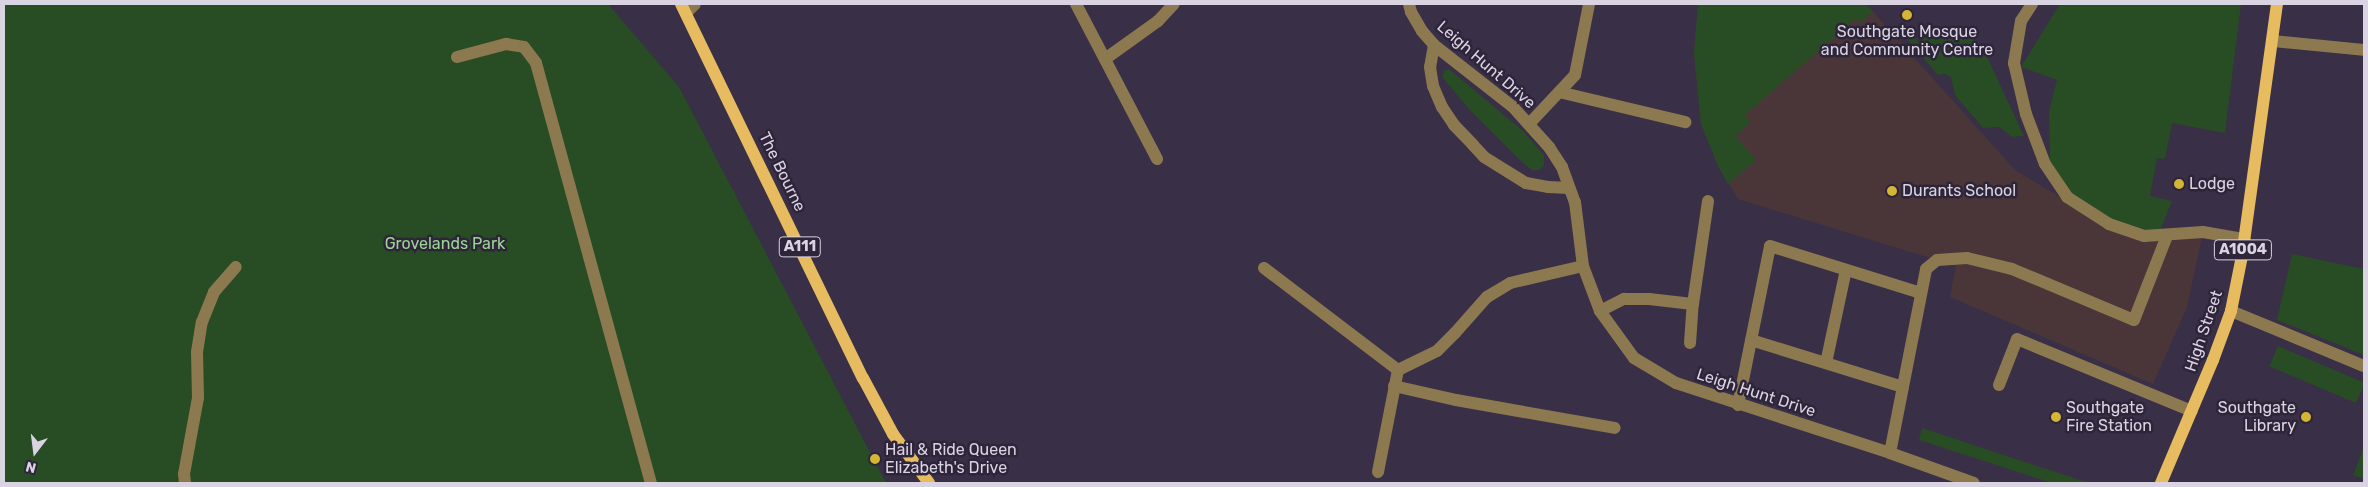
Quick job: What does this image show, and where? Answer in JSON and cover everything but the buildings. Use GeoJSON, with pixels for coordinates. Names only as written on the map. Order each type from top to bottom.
{"type":"FeatureCollection","features":[{"type":"Feature","properties":{"kind":"main road","name":"High Street"},"geometry":{"type":"LineString","coordinates":[[2161,483],[2232,311],[2277,4]]}},
{"type":"Feature","properties":{"kind":"main road","name":"The Bourne"},"geometry":{"type":"LineString","coordinates":[[687,7],[863,378],[893,434],[929,483]]}},
{"type":"Feature","properties":{"kind":"street"},"geometry":{"type":"LineString","coordinates":[[1076,4],[1157,159]]}},
{"type":"Feature","properties":{"kind":"street"},"geometry":{"type":"LineString","coordinates":[[1105,58],[1158,22],[1174,4]]}},
{"type":"Feature","properties":{"kind":"street","name":"Leigh Hunt Drive"},"geometry":{"type":"LineString","coordinates":[[1409,4],[1422,31],[1434,45],[1513,106],[1549,147],[1562,167],[1575,202],[1583,266],[1600,311],[1634,358],[1676,384],[1890,453],[1974,483]]}},
{"type":"Feature","properties":{"kind":"street","name":"Leigh Hunt Drive"},"geometry":{"type":"LineString","coordinates":[[1529,124],[1576,75],[1589,4]]}},
{"type":"Feature","properties":{"kind":"street"},"geometry":{"type":"LineString","coordinates":[[2032,4],[2021,21],[2014,63],[2026,114],[2045,164],[2067,197],[2110,224],[2144,236],[2167,236],[2202,232],[2244,239]]}},
{"type":"Feature","properties":{"kind":"street"},"geometry":{"type":"LineString","coordinates":[[2272,41],[2364,50]]}},
{"type":"Feature","properties":{"kind":"street"},"geometry":{"type":"LineString","coordinates":[[457,57],[506,44],[524,47],[536,63],[651,483]]}},
{"type":"Feature","properties":{"kind":"street"},"geometry":{"type":"LineString","coordinates":[[1434,45],[1430,67],[1433,86],[1442,107],[1454,125],[1472,145],[1484,157],[1526,182],[1548,187],[1569,188]]}},
{"type":"Feature","properties":{"kind":"street","name":"Leigh Hunt Drive"},"geometry":{"type":"LineString","coordinates":[[1559,92],[1685,122]]}},
{"type":"Feature","properties":{"kind":"street"},"geometry":{"type":"LineString","coordinates":[[1690,343],[1693,304],[1708,201]]}},
{"type":"Feature","properties":{"kind":"street"},"geometry":{"type":"LineString","coordinates":[[1890,453],[1926,269],[1937,260],[1967,258],[2012,269],[2134,320],[2167,236]]}},
{"type":"Feature","properties":{"kind":"street"},"geometry":{"type":"LineString","coordinates":[[1738,405],[1770,246],[1921,293]]}},
{"type":"Feature","properties":{"kind":"street"},"geometry":{"type":"LineString","coordinates":[[1378,472],[1398,370],[1437,351],[1456,333],[1487,297],[1510,283],[1554,270],[1583,266]]}},
{"type":"Feature","properties":{"kind":"street"},"geometry":{"type":"LineString","coordinates":[[185,483],[184,474],[198,398],[197,352],[202,322],[214,292],[236,267]]}},
{"type":"Feature","properties":{"kind":"street"},"geometry":{"type":"LineString","coordinates":[[1264,268],[1398,370]]}},
{"type":"Feature","properties":{"kind":"street"},"geometry":{"type":"LineString","coordinates":[[1826,363],[1846,270]]}},
{"type":"Feature","properties":{"kind":"street"},"geometry":{"type":"LineString","coordinates":[[1600,311],[1624,299],[1649,299],[1693,304]]}},
{"type":"Feature","properties":{"kind":"street"},"geometry":{"type":"LineString","coordinates":[[2232,311],[2364,366]]}},
{"type":"Feature","properties":{"kind":"street"},"geometry":{"type":"LineString","coordinates":[[1999,385],[2016,339],[2192,411]]}},
{"type":"Feature","properties":{"kind":"street"},"geometry":{"type":"LineString","coordinates":[[1751,340],[1903,386]]}},
{"type":"Feature","properties":{"kind":"street"},"geometry":{"type":"LineString","coordinates":[[1394,386],[1456,400],[1615,428]]}},
{"type":"Feature","properties":{"kind":"shaded area","name":"Durants School"},"geometry":{"type":"Polygon","coordinates":[[[1698,4],[1866,4],[2015,170],[2127,237],[2203,232],[2187,307],[2153,384],[1950,297],[1956,266],[1738,199],[1718,166],[1701,124],[1694,53],[1698,4]]]}},
{"type":"Feature","properties":{"kind":"green space","name":"Grovelands Park"},"geometry":{"type":"Polygon","coordinates":[[[4,4],[608,4],[679,87],[886,483],[4,483],[4,4]]]}},
{"type":"Feature","properties":{"kind":"green space"},"geometry":{"type":"Polygon","coordinates":[[[1698,4],[1866,4],[1873,11],[1860,23],[1856,18],[1745,115],[1751,122],[1735,136],[1756,160],[1728,184],[1718,166],[1701,124],[1694,53],[1698,4]]]}},
{"type":"Feature","properties":{"kind":"green space"},"geometry":{"type":"Polygon","coordinates":[[[2060,4],[2241,4],[2225,133],[2172,123],[2165,159],[2157,158],[2150,196],[2172,201],[2160,231],[2142,231],[2118,223],[2071,194],[2048,163],[2050,160],[2049,111],[2057,80],[2021,67],[2060,4]]]}},
{"type":"Feature","properties":{"kind":"green space"},"geometry":{"type":"Polygon","coordinates":[[[1936,27],[1948,27],[1967,33],[1982,46],[2024,136],[2012,137],[2000,127],[1983,128],[1955,95],[1951,77],[1945,74],[1938,75],[1907,39],[1913,36],[1919,43],[1936,27]]]}},
{"type":"Feature","properties":{"kind":"green space"},"geometry":{"type":"Polygon","coordinates":[[[1449,69],[1523,131],[1544,155],[1544,165],[1539,170],[1532,170],[1521,161],[1469,109],[1442,77],[1444,71],[1449,69]]]}},
{"type":"Feature","properties":{"kind":"green space"},"geometry":{"type":"Polygon","coordinates":[[[2292,254],[2364,269],[2364,355],[2277,320],[2292,254]]]}},
{"type":"Feature","properties":{"kind":"green space"},"geometry":{"type":"Polygon","coordinates":[[[2278,346],[2364,383],[2356,403],[2269,366],[2278,346]]]}},
{"type":"Feature","properties":{"kind":"green space"},"geometry":{"type":"Polygon","coordinates":[[[1922,428],[2089,483],[2052,483],[1919,440],[1922,428]]]}},
{"type":"Feature","properties":{"kind":"green space"},"geometry":{"type":"Polygon","coordinates":[[[2364,447],[2364,479],[2353,475],[2364,447]]]}},
{"type":"Feature","properties":{"kind":"place","name":"Southgate Mosque and Community Centre"},"geometry":{"type":"Point","coordinates":[1907,15]}},
{"type":"Feature","properties":{"kind":"place","name":"Lodge"},"geometry":{"type":"Point","coordinates":[2179,184]}},
{"type":"Feature","properties":{"kind":"place","name":"Durants School"},"geometry":{"type":"Point","coordinates":[1892,191]}},
{"type":"Feature","properties":{"kind":"place","name":"Southgate Fire Station"},"geometry":{"type":"Point","coordinates":[2056,417]}},
{"type":"Feature","properties":{"kind":"place","name":"Southgate Library"},"geometry":{"type":"Point","coordinates":[2306,417]}},
{"type":"Feature","properties":{"kind":"place","name":"Hail & Ride Queen Elizabeth's Drive"},"geometry":{"type":"Point","coordinates":[875,459]}}]}
